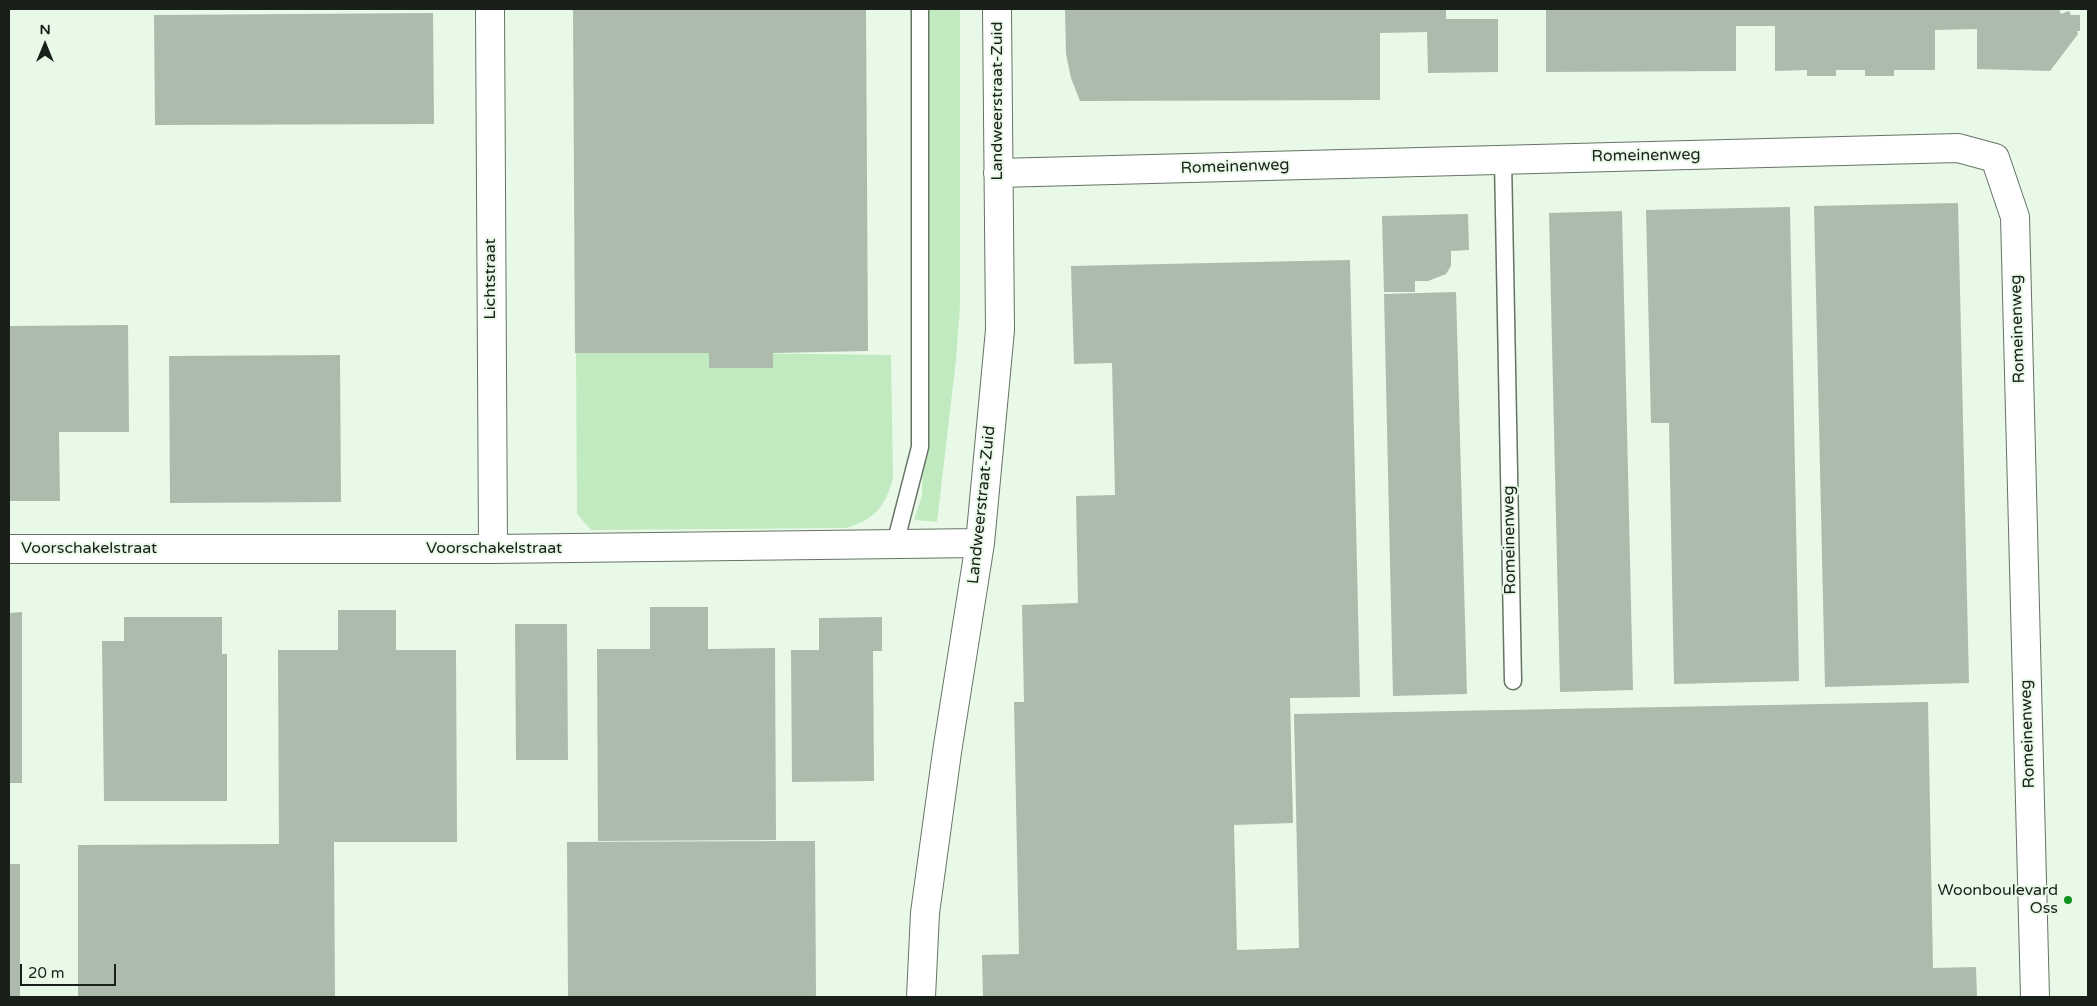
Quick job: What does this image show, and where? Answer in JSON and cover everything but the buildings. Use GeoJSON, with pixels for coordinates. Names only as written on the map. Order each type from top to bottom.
{"type":"FeatureCollection","features":[{"type":"Feature","properties":{"kind":"street","name":"Lichtstraat"},"geometry":{"type":"LineString","coordinates":[[490,9],[493,549]]}},
{"type":"Feature","properties":{"kind":"street","name":"Landweerstraat-Zuid"},"geometry":{"type":"LineString","coordinates":[[921,997],[925,913],[946,752],[980,543],[1000,330],[998,9]]}},
{"type":"Feature","properties":{"kind":"street","name":"Romeinenweg"},"geometry":{"type":"LineString","coordinates":[[998,173],[1958,148],[1995,158],[2015,217],[2035,997]]}},
{"type":"Feature","properties":{"kind":"street","name":"Voorschakelstraat"},"geometry":{"type":"LineString","coordinates":[[9,549],[493,549],[980,543]]}},
{"type":"Feature","properties":{"kind":"lane"},"geometry":{"type":"LineString","coordinates":[[895,544],[920,447],[920,9]]}},
{"type":"Feature","properties":{"kind":"lane","name":"Romeinenweg"},"geometry":{"type":"LineString","coordinates":[[1503,160],[1513,681]]}},
{"type":"Feature","properties":{"kind":"green space"},"geometry":{"type":"Polygon","coordinates":[[[928,9],[960,9],[960,306],[956,360],[937,522],[914,520],[922,496],[928,9]]]}},
{"type":"Feature","properties":{"kind":"green space"},"geometry":{"type":"Polygon","coordinates":[[[576,351],[891,355],[893,479],[886,497],[878,511],[872,516],[847,528],[591,530],[577,514],[576,351]]]}},
{"type":"Feature","properties":{"kind":"place","name":"Woonboulevard Oss"},"geometry":{"type":"Point","coordinates":[2068,900]}}]}
